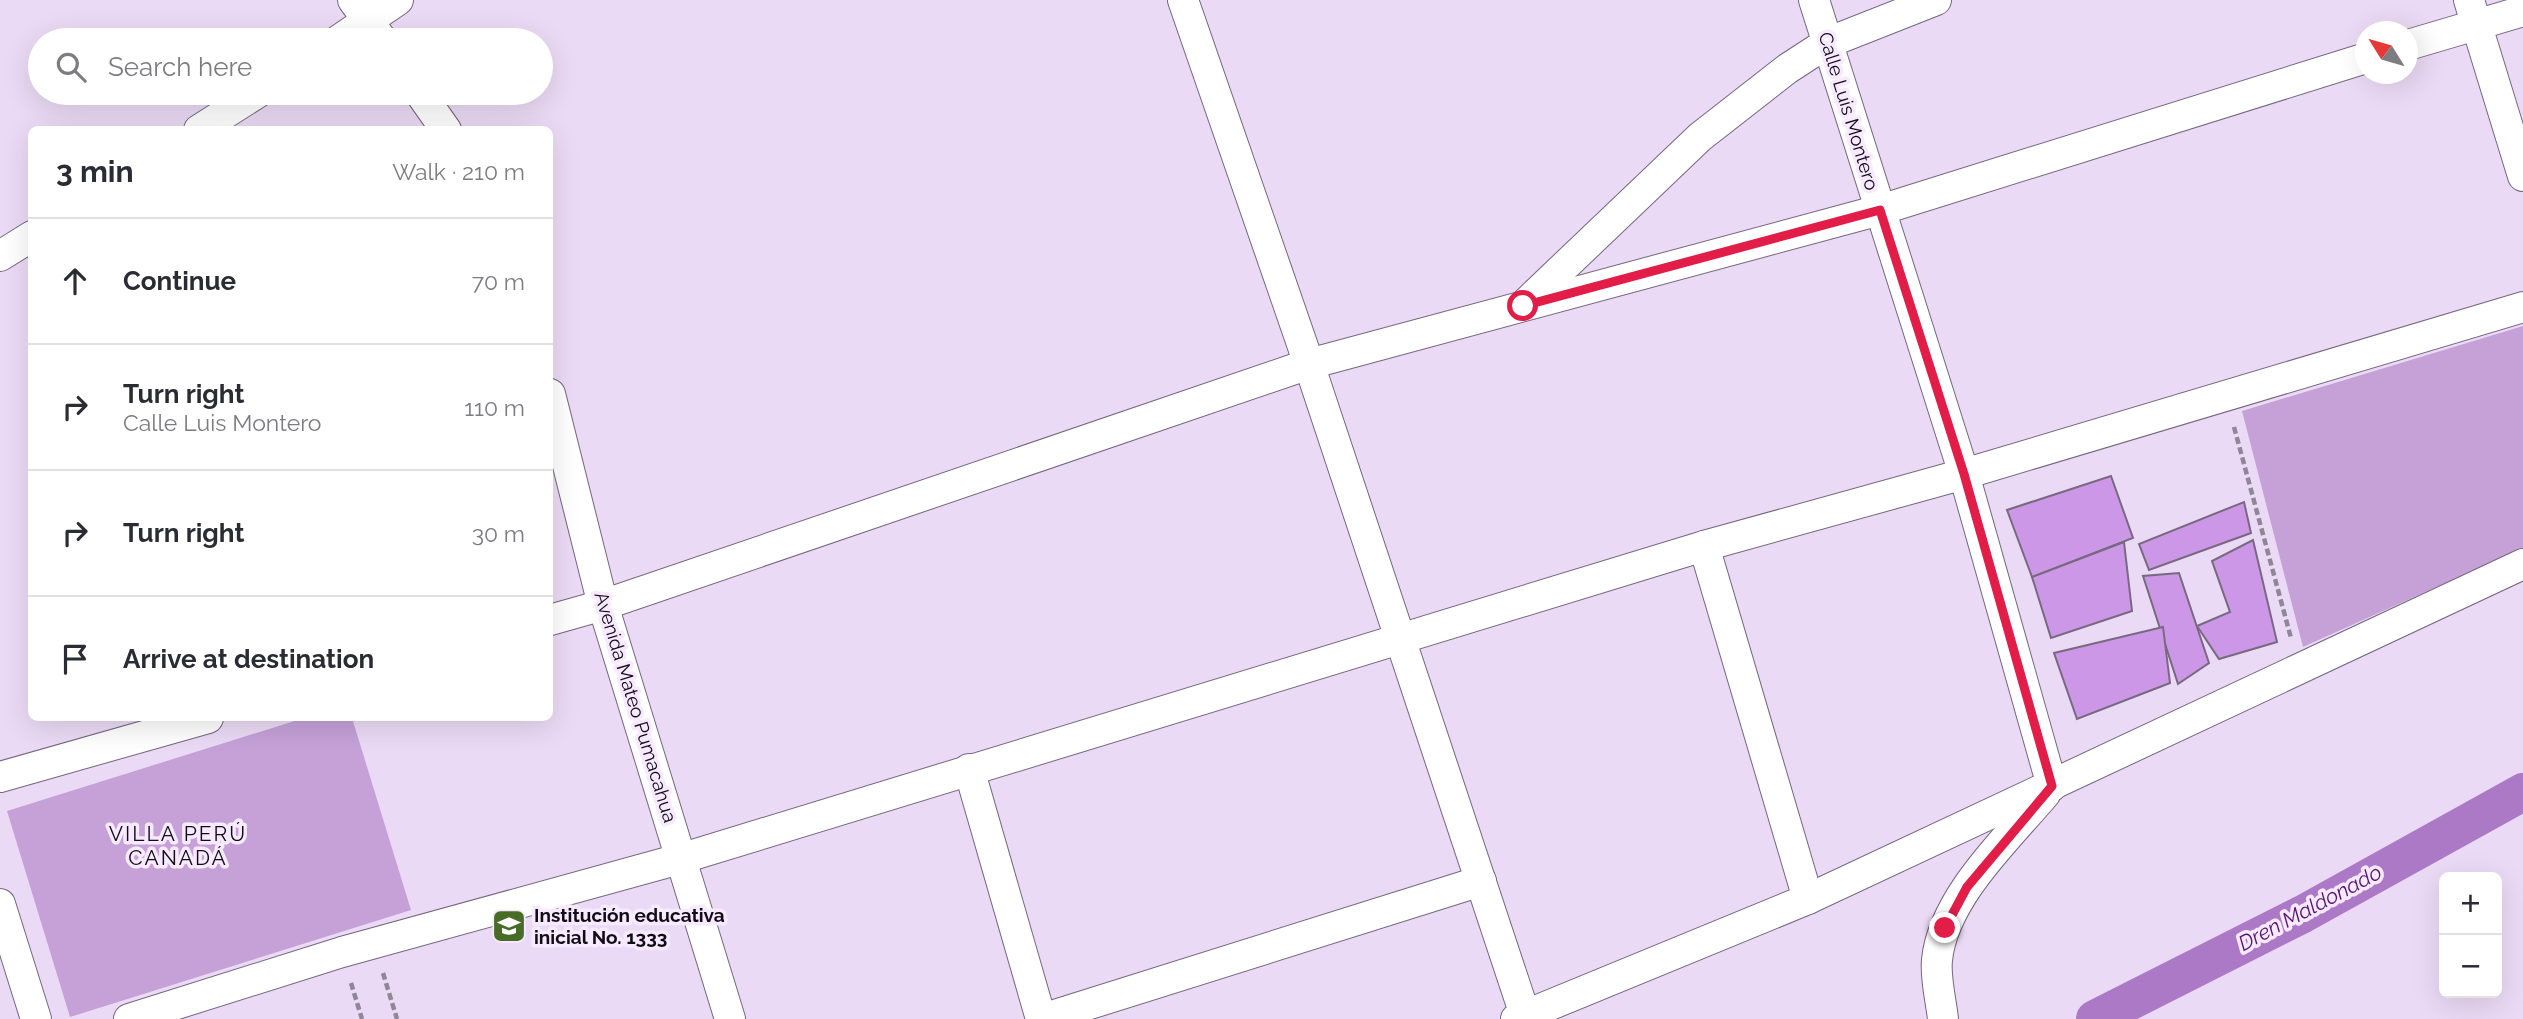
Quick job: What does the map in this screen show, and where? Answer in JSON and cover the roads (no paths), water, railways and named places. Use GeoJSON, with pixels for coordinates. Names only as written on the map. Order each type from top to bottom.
{"type":"FeatureCollection","features":[{"type":"Feature","properties":{"kind":"street"},"geometry":{"type":"LineString","coordinates":[[368,21],[398,0]]}},
{"type":"Feature","properties":{"kind":"street"},"geometry":{"type":"LineString","coordinates":[[1184,0],[1401,638],[1481,881],[1521,1017],[1808,899],[2523,564]]}},
{"type":"Feature","properties":{"kind":"street","name":"Calle Luis Montero"},"geometry":{"type":"LineString","coordinates":[[1814,0],[1964,474],[2052,786]]}},
{"type":"Feature","properties":{"kind":"street"},"geometry":{"type":"LineString","coordinates":[[1523,306],[1700,137],[1787,68],[1827,43],[1936,0]]}},
{"type":"Feature","properties":{"kind":"street"},"geometry":{"type":"LineString","coordinates":[[2418,40],[2473,12],[2523,11]]}},
{"type":"Feature","properties":{"kind":"street"},"geometry":{"type":"LineString","coordinates":[[2473,12],[2523,176]]}},
{"type":"Feature","properties":{"kind":"street"},"geometry":{"type":"LineString","coordinates":[[553,619],[603,605],[1309,364],[1880,210],[2355,61]]}},
{"type":"Feature","properties":{"kind":"street"},"geometry":{"type":"LineString","coordinates":[[205,126],[238,105]]}},
{"type":"Feature","properties":{"kind":"street"},"geometry":{"type":"LineString","coordinates":[[428,105],[443,126]]}},
{"type":"Feature","properties":{"kind":"street"},"geometry":{"type":"LineString","coordinates":[[0,256],[28,238]]}},
{"type":"Feature","properties":{"kind":"street"},"geometry":{"type":"LineString","coordinates":[[128,1019],[375,942],[683,858],[1704,546],[1964,474],[2523,307]]}},
{"type":"Feature","properties":{"kind":"street","name":"Avenida Mateo Pumacahua"},"geometry":{"type":"LineString","coordinates":[[553,406],[603,605],[683,858],[730,1019]]}},
{"type":"Feature","properties":{"kind":"street"},"geometry":{"type":"LineString","coordinates":[[1704,546],[1808,899]]}},
{"type":"Feature","properties":{"kind":"street"},"geometry":{"type":"LineString","coordinates":[[0,777],[197,721]]}},
{"type":"Feature","properties":{"kind":"street"},"geometry":{"type":"LineString","coordinates":[[969,769],[1042,1019],[1481,881]]}},
{"type":"Feature","properties":{"kind":"street"},"geometry":{"type":"LineString","coordinates":[[1943,1019],[1937,961],[1945,928],[1967,887],[2052,786]]}},
{"type":"Feature","properties":{"kind":"street"},"geometry":{"type":"LineString","coordinates":[[0,904],[36,1019]]}},
{"type":"Feature","properties":{"kind":"waterway","name":"Dren Maldonado"},"geometry":{"type":"LineString","coordinates":[[2095,1019],[2303,914],[2523,792]]}},
{"type":"Feature","properties":{"kind":"place","name":"Institución educativa inicial No. 1333"},"geometry":{"type":"Point","coordinates":[509,926]}},
{"type":"Feature","properties":{"kind":"district","name":"VILLA PERÚ CANADÁ"},"geometry":{"type":"Point","coordinates":[178,846]}}]}
